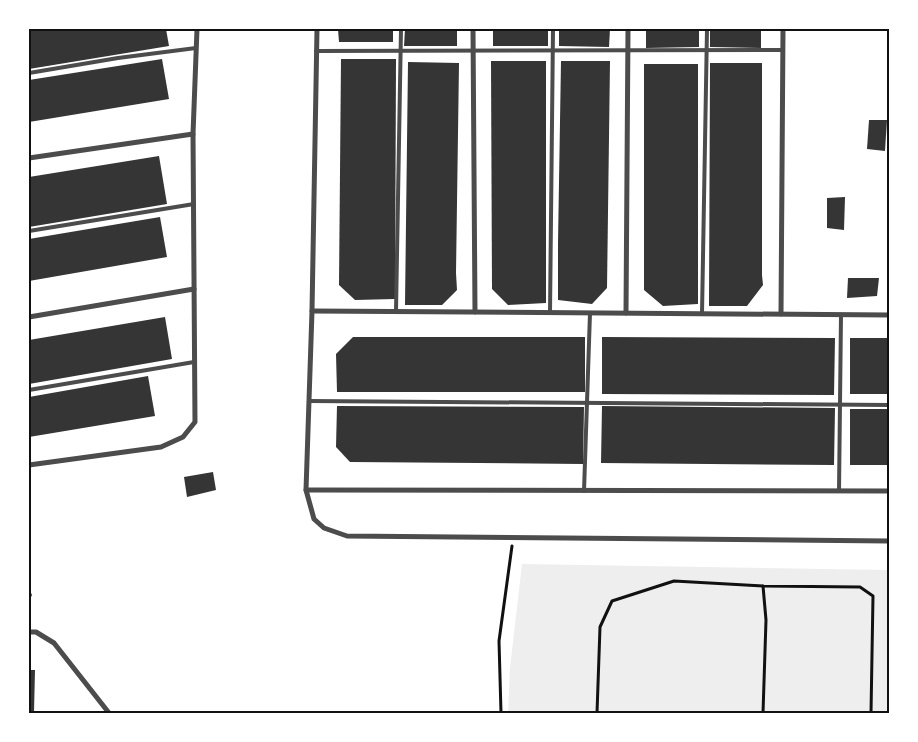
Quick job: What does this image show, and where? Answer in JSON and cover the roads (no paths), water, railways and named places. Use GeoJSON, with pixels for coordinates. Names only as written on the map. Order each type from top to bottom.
{"type":"FeatureCollection","features":[{"type":"Feature","properties":{"kind":"street"},"geometry":{"type":"LineString","coordinates":[[29,465],[161,446],[183,437],[194,422],[193,134],[197,29]]}},
{"type":"Feature","properties":{"kind":"street"},"geometry":{"type":"LineString","coordinates":[[317,29],[312,311],[306,490],[314,519],[324,528],[348,536],[889,541]]}},
{"type":"Feature","properties":{"kind":"street"},"geometry":{"type":"LineString","coordinates":[[473,29],[475,312]]}},
{"type":"Feature","properties":{"kind":"street"},"geometry":{"type":"LineString","coordinates":[[626,313],[628,29]]}},
{"type":"Feature","properties":{"kind":"street"},"geometry":{"type":"LineString","coordinates":[[781,314],[783,29]]}},
{"type":"Feature","properties":{"kind":"street"},"geometry":{"type":"LineString","coordinates":[[29,158],[193,134]]}},
{"type":"Feature","properties":{"kind":"street"},"geometry":{"type":"LineString","coordinates":[[29,317],[194,289]]}},
{"type":"Feature","properties":{"kind":"street"},"geometry":{"type":"LineString","coordinates":[[312,311],[889,315]]}},
{"type":"Feature","properties":{"kind":"street"},"geometry":{"type":"LineString","coordinates":[[306,490],[889,491]]}},
{"type":"Feature","properties":{"kind":"street"},"geometry":{"type":"LineString","coordinates":[[29,632],[36,632],[54,643],[109,713]]}},
{"type":"Feature","properties":{"kind":"lane"},"geometry":{"type":"LineString","coordinates":[[396,311],[401,29]]}},
{"type":"Feature","properties":{"kind":"lane"},"geometry":{"type":"LineString","coordinates":[[550,312],[553,29]]}},
{"type":"Feature","properties":{"kind":"lane"},"geometry":{"type":"LineString","coordinates":[[702,314],[707,29]]}},
{"type":"Feature","properties":{"kind":"lane"},"geometry":{"type":"LineString","coordinates":[[29,72],[196,48]]}},
{"type":"Feature","properties":{"kind":"lane"},"geometry":{"type":"LineString","coordinates":[[316,51],[783,50]]}},
{"type":"Feature","properties":{"kind":"lane"},"geometry":{"type":"LineString","coordinates":[[29,231],[194,204]]}},
{"type":"Feature","properties":{"kind":"lane"},"geometry":{"type":"LineString","coordinates":[[584,491],[590,313]]}},
{"type":"Feature","properties":{"kind":"lane"},"geometry":{"type":"LineString","coordinates":[[839,491],[842,315]]}},
{"type":"Feature","properties":{"kind":"lane"},"geometry":{"type":"LineString","coordinates":[[29,390],[194,362]]}},
{"type":"Feature","properties":{"kind":"lane"},"geometry":{"type":"LineString","coordinates":[[309,401],[889,404]]}}]}
